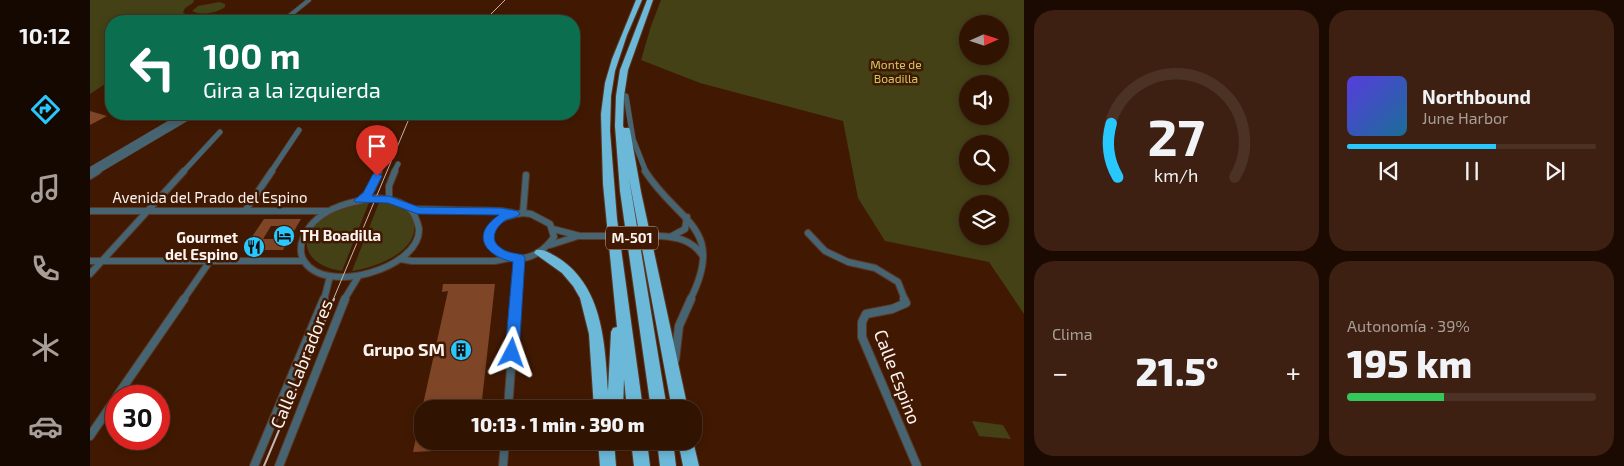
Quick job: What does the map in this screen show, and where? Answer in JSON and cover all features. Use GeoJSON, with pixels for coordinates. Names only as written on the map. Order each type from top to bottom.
{"type":"FeatureCollection","features":[{"type":"Feature","properties":{"kind":"highway","name":"M-501"},"geometry":{"type":"LineString","coordinates":[[634,400],[620,306],[608,191],[605,125],[607,95],[612,69],[639,0]]}},
{"type":"Feature","properties":{"kind":"highway","name":"M-501"},"geometry":{"type":"LineString","coordinates":[[650,0],[626,66],[620,96],[620,148],[624,191],[658,400]]}},
{"type":"Feature","properties":{"kind":"highway"},"geometry":{"type":"LineString","coordinates":[[626,66],[628,148],[677,400]]}},
{"type":"Feature","properties":{"kind":"highway"},"geometry":{"type":"LineString","coordinates":[[545,249],[567,271],[586,295],[593,313],[601,400]]}},
{"type":"Feature","properties":{"kind":"highway"},"geometry":{"type":"LineString","coordinates":[[615,400],[620,306]]}},
{"type":"Feature","properties":{"kind":"highway"},"geometry":{"type":"LineString","coordinates":[[607,450],[608,466]]}},
{"type":"Feature","properties":{"kind":"highway"},"geometry":{"type":"LineString","coordinates":[[612,450],[613,466]]}},
{"type":"Feature","properties":{"kind":"highway"},"geometry":{"type":"LineString","coordinates":[[640,450],[642,466]]}},
{"type":"Feature","properties":{"kind":"highway"},"geometry":{"type":"LineString","coordinates":[[665,450],[668,466]]}},
{"type":"Feature","properties":{"kind":"highway"},"geometry":{"type":"LineString","coordinates":[[688,450],[691,466]]}},
{"type":"Feature","properties":{"kind":"street"},"geometry":{"type":"LineString","coordinates":[[290,15],[309,0]]}},
{"type":"Feature","properties":{"kind":"street"},"geometry":{"type":"LineString","coordinates":[[296,15],[314,0]]}},
{"type":"Feature","properties":{"kind":"street"},"geometry":{"type":"LineString","coordinates":[[626,96],[631,130],[641,165],[650,180],[686,216],[703,247],[702,278],[682,316],[676,337],[675,361],[678,400]]}},
{"type":"Feature","properties":{"kind":"street"},"geometry":{"type":"LineString","coordinates":[[90,170],[175,120]]}},
{"type":"Feature","properties":{"kind":"street"},"geometry":{"type":"LineString","coordinates":[[90,176],[184,120]]}},
{"type":"Feature","properties":{"kind":"street"},"geometry":{"type":"LineString","coordinates":[[245,211],[300,130]]}},
{"type":"Feature","properties":{"kind":"street"},"geometry":{"type":"LineString","coordinates":[[90,274],[220,132]]}},
{"type":"Feature","properties":{"kind":"street"},"geometry":{"type":"LineString","coordinates":[[359,200],[389,199],[402,203],[412,209],[419,220],[419,232],[413,246],[400,259],[381,270],[358,277],[330,276],[314,271],[304,261],[300,248],[304,234],[314,221],[330,210],[367,196],[372,189],[382,164]]}},
{"type":"Feature","properties":{"kind":"street"},"geometry":{"type":"LineString","coordinates":[[389,199],[387,194],[398,164]]}},
{"type":"Feature","properties":{"kind":"street"},"geometry":{"type":"LineString","coordinates":[[523,213],[526,175]]}},
{"type":"Feature","properties":{"kind":"street"},"geometry":{"type":"LineString","coordinates":[[412,209],[501,211],[514,214]]}},
{"type":"Feature","properties":{"kind":"street","name":"Avenida del Prado del Espino"},"geometry":{"type":"LineString","coordinates":[[90,211],[330,210]]}},
{"type":"Feature","properties":{"kind":"street"},"geometry":{"type":"LineString","coordinates":[[515,258],[496,251],[490,244],[489,232],[498,220],[523,213],[531,214],[544,220],[553,229],[580,236],[670,236],[691,243],[699,249],[703,257]]}},
{"type":"Feature","properties":{"kind":"street"},"geometry":{"type":"LineString","coordinates":[[670,236],[685,229],[687,223],[686,216]]}},
{"type":"Feature","properties":{"kind":"street"},"geometry":{"type":"LineString","coordinates":[[545,249],[554,237],[553,229]]}},
{"type":"Feature","properties":{"kind":"street","name":"Calle Espino"},"geometry":{"type":"LineString","coordinates":[[808,233],[825,251],[848,262],[875,268],[898,282],[906,303],[892,310],[866,314],[862,322],[862,337],[916,466]]}},
{"type":"Feature","properties":{"kind":"street"},"geometry":{"type":"LineString","coordinates":[[400,259],[412,261],[495,261],[515,258],[580,236]]}},
{"type":"Feature","properties":{"kind":"street"},"geometry":{"type":"LineString","coordinates":[[508,400],[515,258]]}},
{"type":"Feature","properties":{"kind":"street"},"geometry":{"type":"LineString","coordinates":[[90,261],[304,261]]}},
{"type":"Feature","properties":{"kind":"street"},"geometry":{"type":"LineString","coordinates":[[125,385],[210,261]]}},
{"type":"Feature","properties":{"kind":"street","name":"Calle Labradores"},"geometry":{"type":"LineString","coordinates":[[254,466],[328,292],[330,276]]}},
{"type":"Feature","properties":{"kind":"street","name":"Calle Labradores"},"geometry":{"type":"LineString","coordinates":[[279,466],[348,291],[358,277]]}},
{"type":"Feature","properties":{"kind":"street"},"geometry":{"type":"LineString","coordinates":[[90,436],[105,414]]}},
{"type":"Feature","properties":{"kind":"street"},"geometry":{"type":"LineString","coordinates":[[504,466],[505,450]]}},
{"type":"Feature","properties":{"kind":"green space"},"geometry":{"type":"Polygon","coordinates":[[[90,0],[194,0],[193,3],[185,8],[183,13],[189,15],[105,15],[105,84],[90,94],[90,0]]]}},
{"type":"Feature","properties":{"kind":"green space","name":"Monte de Boadilla"},"geometry":{"type":"Polygon","coordinates":[[[661,0],[1024,0],[1024,314],[989,262],[885,241],[858,198],[843,121],[700,83],[641,60],[661,0]]]}},
{"type":"Feature","properties":{"kind":"green space"},"geometry":{"type":"Polygon","coordinates":[[[219,2],[225,4],[225,7],[217,11],[204,14],[192,11],[198,6],[219,2]]]}},
{"type":"Feature","properties":{"kind":"green space"},"geometry":{"type":"Polygon","coordinates":[[[370,200],[342,271],[330,269],[313,259],[308,252],[307,244],[308,235],[314,227],[334,211],[370,200]]]}},
{"type":"Feature","properties":{"kind":"green space"},"geometry":{"type":"Polygon","coordinates":[[[380,200],[397,204],[407,210],[414,222],[414,233],[410,242],[394,257],[372,266],[352,271],[380,200]]]}},
{"type":"Feature","properties":{"kind":"green space"},"geometry":{"type":"Polygon","coordinates":[[[972,421],[1003,425],[1011,439],[979,436],[972,421]]]}},
{"type":"Feature","properties":{"kind":"building"},"geometry":{"type":"Polygon","coordinates":[[[90,111],[105,115],[105,117],[90,125],[90,111]]]}},
{"type":"Feature","properties":{"kind":"building","name":"TH Boadilla"},"geometry":{"type":"Polygon","coordinates":[[[264,219],[301,219],[283,250],[243,250],[264,219]],[[271,226],[263,239],[277,239],[284,226],[271,226]]]}},
{"type":"Feature","properties":{"kind":"building","name":"Grupo SM"},"geometry":{"type":"Polygon","coordinates":[[[443,284],[495,284],[482,400],[424,400],[448,291],[442,292],[443,284]]]}},
{"type":"Feature","properties":{"kind":"building"},"geometry":{"type":"Polygon","coordinates":[[[414,447],[414,450],[456,450],[413,452],[414,447]]]}},
{"type":"Feature","properties":{"kind":"tram line"},"geometry":{"type":"LineString","coordinates":[[490,15],[505,0]]}},
{"type":"Feature","properties":{"kind":"tram line"},"geometry":{"type":"LineString","coordinates":[[333,300],[408,120]]}},
{"type":"Feature","properties":{"kind":"tram line"},"geometry":{"type":"LineString","coordinates":[[264,466],[334,299]]}},
{"type":"Feature","properties":{"kind":"place","name":"TH Boadilla"},"geometry":{"type":"Point","coordinates":[284,236]}},
{"type":"Feature","properties":{"kind":"place","name":"Gourmet del Espino"},"geometry":{"type":"Point","coordinates":[254,247]}},
{"type":"Feature","properties":{"kind":"place","name":"Grupo SM"},"geometry":{"type":"Point","coordinates":[461,350]}},
{"type":"Feature","properties":{"kind":"route"},"geometry":{"type":"LineString","coordinates":[[377,176],[367,196],[359,200],[389,199],[402,203],[412,209],[427,211],[501,211],[514,214],[503,217],[494,224],[489,232],[490,244],[496,251],[512,258],[519,258],[512,353]]}}]}
